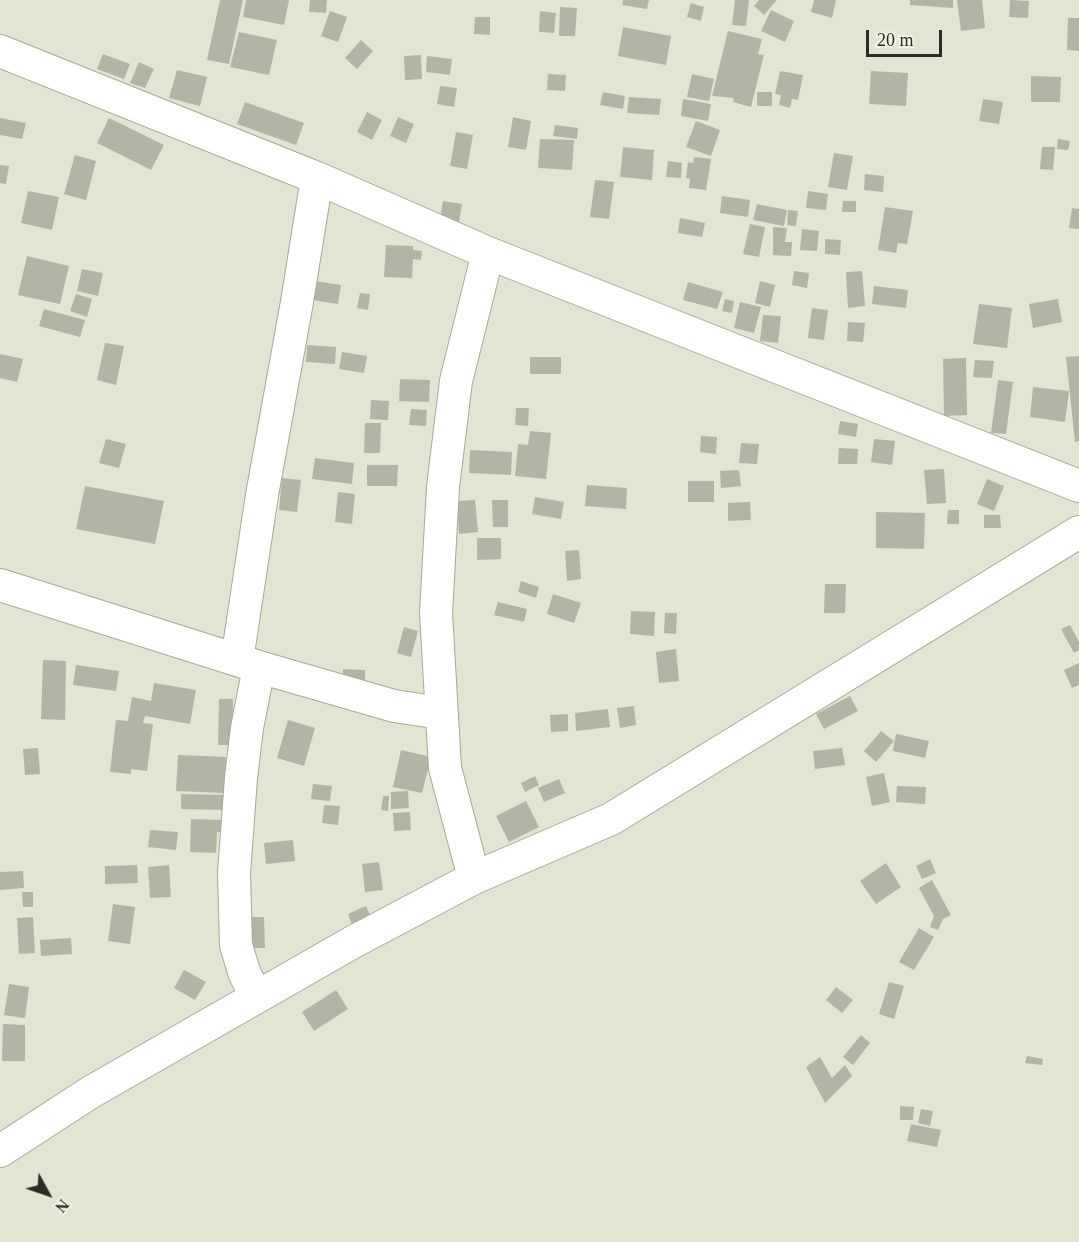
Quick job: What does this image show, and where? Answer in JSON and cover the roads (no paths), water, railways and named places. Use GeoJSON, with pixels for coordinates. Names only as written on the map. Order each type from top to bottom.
{"type":"FeatureCollection","features":[{"type":"Feature","properties":{"kind":"street"},"geometry":{"type":"LineString","coordinates":[[0,51],[317,178],[488,253],[1079,486]]}},
{"type":"Feature","properties":{"kind":"street"},"geometry":{"type":"LineString","coordinates":[[256,997],[244,972],[236,945],[234,873],[247,728],[248,664],[258,518],[317,178]]}},
{"type":"Feature","properties":{"kind":"street"},"geometry":{"type":"LineString","coordinates":[[474,878],[445,768],[436,613],[443,487],[456,381],[488,253]]}},
{"type":"Feature","properties":{"kind":"street"},"geometry":{"type":"LineString","coordinates":[[0,1151],[91,1092],[353,942],[474,878],[611,819],[1079,532]]}},
{"type":"Feature","properties":{"kind":"street"},"geometry":{"type":"LineString","coordinates":[[0,585],[248,664],[394,706],[441,712]]}}]}
